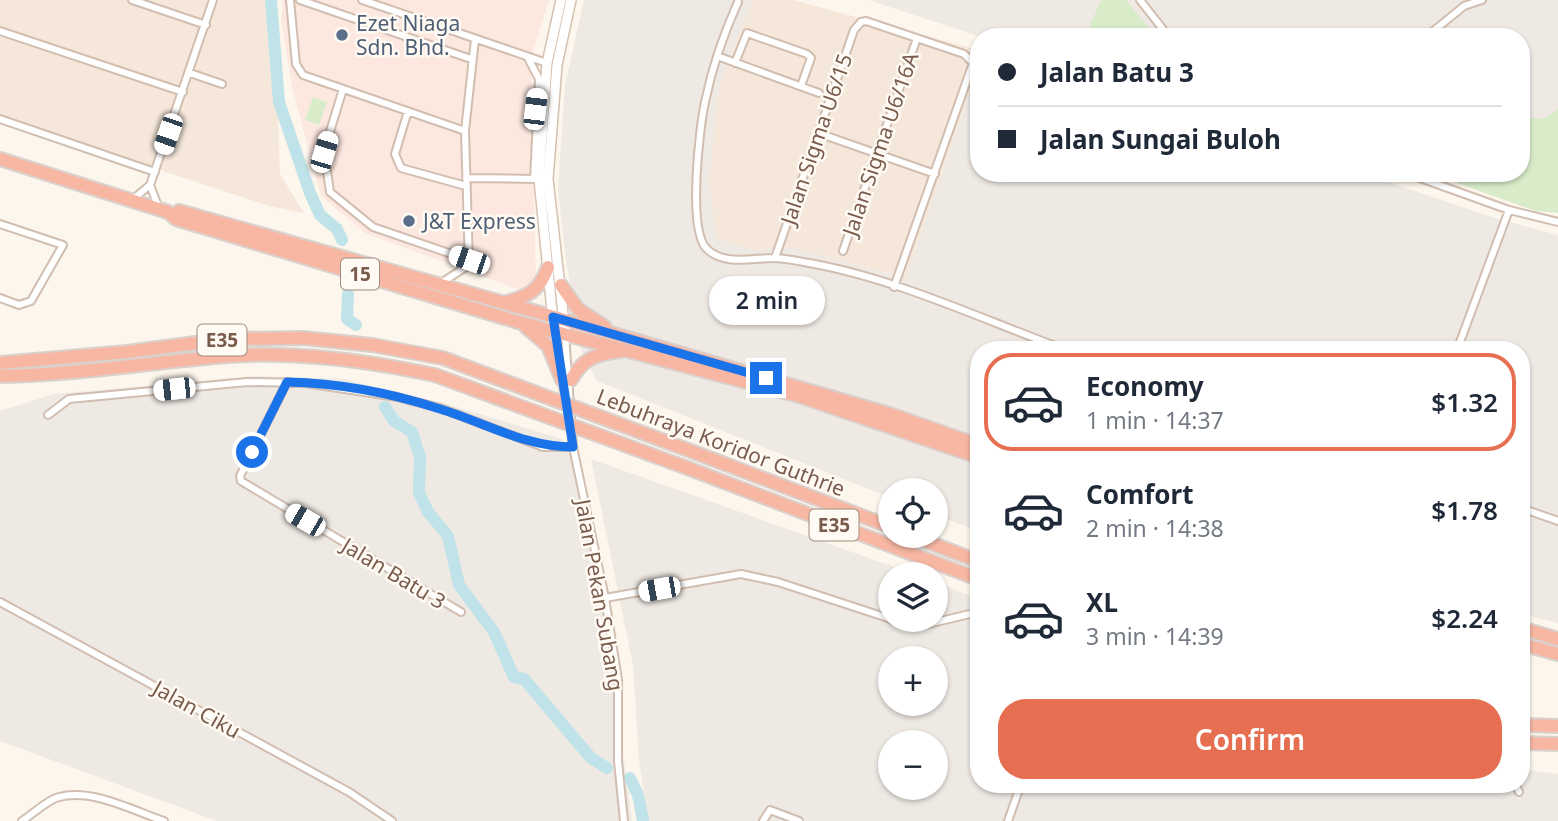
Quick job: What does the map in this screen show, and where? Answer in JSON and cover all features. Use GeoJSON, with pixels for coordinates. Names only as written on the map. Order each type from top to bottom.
{"type":"FeatureCollection","features":[{"type":"Feature","properties":{"kind":"highway","name":"15"},"geometry":{"type":"LineString","coordinates":[[0,159],[165,211],[179,211],[503,303],[624,350],[799,396],[970,454]]}},
{"type":"Feature","properties":{"kind":"highway","name":"15"},"geometry":{"type":"LineString","coordinates":[[165,211],[176,219],[518,321],[611,333],[893,415],[970,442]]}},
{"type":"Feature","properties":{"kind":"highway"},"geometry":{"type":"LineString","coordinates":[[503,303],[529,296],[536,291],[548,267]]}},
{"type":"Feature","properties":{"kind":"highway"},"geometry":{"type":"LineString","coordinates":[[561,285],[578,309],[611,333]]}},
{"type":"Feature","properties":{"kind":"highway"},"geometry":{"type":"LineString","coordinates":[[518,321],[548,345],[566,380],[590,357],[624,350]]}},
{"type":"Feature","properties":{"kind":"highway","name":"Lebuhraya Koridor Guthrie"},"geometry":{"type":"LineString","coordinates":[[0,363],[128,352],[226,339],[303,338],[372,345],[443,358],[878,522]]}},
{"type":"Feature","properties":{"kind":"highway","name":"Lebuhraya Koridor Guthrie"},"geometry":{"type":"LineString","coordinates":[[0,376],[44,376],[257,356],[312,356],[378,363],[435,375],[970,576]]}},
{"type":"Feature","properties":{"kind":"highway"},"geometry":{"type":"LineString","coordinates":[[944,548],[970,558]]}},
{"type":"Feature","properties":{"kind":"highway"},"geometry":{"type":"LineString","coordinates":[[1530,631],[1558,639]]}},
{"type":"Feature","properties":{"kind":"highway"},"geometry":{"type":"LineString","coordinates":[[1530,646],[1558,654]]}},
{"type":"Feature","properties":{"kind":"highway"},"geometry":{"type":"LineString","coordinates":[[1530,725],[1558,726]]}},
{"type":"Feature","properties":{"kind":"highway"},"geometry":{"type":"LineString","coordinates":[[1530,743],[1558,744]]}},
{"type":"Feature","properties":{"kind":"main road"},"geometry":{"type":"LineString","coordinates":[[559,325],[548,267],[537,179],[547,63],[561,0]]}},
{"type":"Feature","properties":{"kind":"main road"},"geometry":{"type":"LineString","coordinates":[[559,325],[561,285],[548,179],[557,65],[571,0]]}},
{"type":"Feature","properties":{"kind":"street"},"geometry":{"type":"LineString","coordinates":[[132,0],[206,25]]}},
{"type":"Feature","properties":{"kind":"street"},"geometry":{"type":"LineString","coordinates":[[130,200],[150,185],[213,0]]}},
{"type":"Feature","properties":{"kind":"street"},"geometry":{"type":"LineString","coordinates":[[290,0],[296,64],[303,75],[465,131]]}},
{"type":"Feature","properties":{"kind":"street"},"geometry":{"type":"LineString","coordinates":[[300,0],[471,59]]}},
{"type":"Feature","properties":{"kind":"street"},"geometry":{"type":"LineString","coordinates":[[362,0],[547,63]]}},
{"type":"Feature","properties":{"kind":"street"},"geometry":{"type":"LineString","coordinates":[[1140,0],[1162,28]]}},
{"type":"Feature","properties":{"kind":"street"},"geometry":{"type":"LineString","coordinates":[[1437,28],[1464,6],[1482,0]]}},
{"type":"Feature","properties":{"kind":"street"},"geometry":{"type":"LineString","coordinates":[[738,2],[718,56],[705,103],[697,197],[699,235],[707,250],[721,257],[775,258],[813,264],[894,287],[1041,341]]}},
{"type":"Feature","properties":{"kind":"street","name":"Jalan Sigma U6/15"},"geometry":{"type":"LineString","coordinates":[[775,258],[854,30],[860,22],[918,38]]}},
{"type":"Feature","properties":{"kind":"street"},"geometry":{"type":"LineString","coordinates":[[0,32],[183,92]]}},
{"type":"Feature","properties":{"kind":"street"},"geometry":{"type":"LineString","coordinates":[[735,63],[747,33],[807,54],[811,58],[801,86]]}},
{"type":"Feature","properties":{"kind":"street"},"geometry":{"type":"LineString","coordinates":[[439,284],[464,270],[469,260],[465,131],[475,38]]}},
{"type":"Feature","properties":{"kind":"street"},"geometry":{"type":"LineString","coordinates":[[918,38],[970,58]]}},
{"type":"Feature","properties":{"kind":"street","name":"Jalan Sigma U6/16A"},"geometry":{"type":"LineString","coordinates":[[843,251],[918,38]]}},
{"type":"Feature","properties":{"kind":"street"},"geometry":{"type":"LineString","coordinates":[[408,111],[395,154],[401,168],[466,182],[537,179],[539,75],[527,56]]}},
{"type":"Feature","properties":{"kind":"street"},"geometry":{"type":"LineString","coordinates":[[718,56],[819,93]]}},
{"type":"Feature","properties":{"kind":"street"},"geometry":{"type":"LineString","coordinates":[[190,73],[222,84]]}},
{"type":"Feature","properties":{"kind":"street"},"geometry":{"type":"LineString","coordinates":[[894,287],[970,75]]}},
{"type":"Feature","properties":{"kind":"street"},"geometry":{"type":"LineString","coordinates":[[343,89],[324,152],[330,192],[373,227],[469,260]]}},
{"type":"Feature","properties":{"kind":"street"},"geometry":{"type":"LineString","coordinates":[[0,119],[155,172]]}},
{"type":"Feature","properties":{"kind":"street"},"geometry":{"type":"LineString","coordinates":[[818,132],[935,173]]}},
{"type":"Feature","properties":{"kind":"street"},"geometry":{"type":"LineString","coordinates":[[1431,182],[1509,210],[1558,222]]}},
{"type":"Feature","properties":{"kind":"street"},"geometry":{"type":"LineString","coordinates":[[150,185],[154,200],[165,211]]}},
{"type":"Feature","properties":{"kind":"street"},"geometry":{"type":"LineString","coordinates":[[1460,341],[1509,210]]}},
{"type":"Feature","properties":{"kind":"street"},"geometry":{"type":"LineString","coordinates":[[0,224],[62,245],[31,302],[19,305],[0,298]]}},
{"type":"Feature","properties":{"kind":"street","name":"Jalan Pekan Subang"},"geometry":{"type":"LineString","coordinates":[[559,325],[566,380],[564,400],[570,412],[573,447],[605,598],[618,680],[618,761],[624,821]]}},
{"type":"Feature","properties":{"kind":"street"},"geometry":{"type":"LineString","coordinates":[[48,415],[69,399],[247,382],[287,382],[358,389],[397,397],[440,408],[543,447],[573,447]]}},
{"type":"Feature","properties":{"kind":"street","name":"Jalan Batu 3"},"geometry":{"type":"LineString","coordinates":[[287,382],[240,475],[241,481],[461,612]]}},
{"type":"Feature","properties":{"kind":"street"},"geometry":{"type":"LineString","coordinates":[[1530,511],[1558,522]]}},
{"type":"Feature","properties":{"kind":"street"},"geometry":{"type":"LineString","coordinates":[[605,598],[741,574],[769,579],[878,614]]}},
{"type":"Feature","properties":{"kind":"street","name":"Jalan Ciku"},"geometry":{"type":"LineString","coordinates":[[0,602],[349,792],[392,821]]}},
{"type":"Feature","properties":{"kind":"street"},"geometry":{"type":"LineString","coordinates":[[948,619],[970,614]]}},
{"type":"Feature","properties":{"kind":"street"},"geometry":{"type":"LineString","coordinates":[[1007,821],[1018,793]]}},
{"type":"Feature","properties":{"kind":"street"},"geometry":{"type":"LineString","coordinates":[[22,821],[58,797],[75,796],[94,798],[164,821]]}},
{"type":"Feature","properties":{"kind":"street"},"geometry":{"type":"LineString","coordinates":[[763,821],[770,810],[799,821]]}},
{"type":"Feature","properties":{"kind":"shaded area"},"geometry":{"type":"Polygon","coordinates":[[[0,0],[274,0],[280,174],[304,213],[269,206],[93,148],[0,123],[0,0]]]}},
{"type":"Feature","properties":{"kind":"shaded area"},"geometry":{"type":"Polygon","coordinates":[[[283,0],[549,0],[531,58],[536,282],[520,290],[365,233],[321,196],[292,87],[281,20],[283,0]]]}},
{"type":"Feature","properties":{"kind":"shaded area"},"geometry":{"type":"Polygon","coordinates":[[[584,0],[753,0],[719,88],[709,180],[716,238],[753,250],[791,247],[906,278],[970,90],[970,182],[1389,182],[1498,219],[1558,235],[1558,623],[1530,616],[1530,341],[970,341],[970,528],[948,520],[948,478],[878,478],[878,493],[597,381],[582,352],[566,260],[558,190],[565,85],[584,0]]]}},
{"type":"Feature","properties":{"kind":"shaded area"},"geometry":{"type":"Polygon","coordinates":[[[753,0],[793,0],[970,48],[970,90],[906,278],[791,247],[753,250],[716,238],[709,180],[719,88],[753,0]]]}},
{"type":"Feature","properties":{"kind":"shaded area"},"geometry":{"type":"Polygon","coordinates":[[[869,0],[1558,0],[1558,207],[1529,206],[1459,182],[1530,182],[1530,28],[970,28],[970,33],[869,0]]]}},
{"type":"Feature","properties":{"kind":"shaded area"},"geometry":{"type":"Polygon","coordinates":[[[257,376],[344,379],[450,405],[562,439],[589,499],[632,821],[217,821],[0,741],[0,411],[54,394],[257,376]]]}},
{"type":"Feature","properties":{"kind":"shaded area"},"geometry":{"type":"Polygon","coordinates":[[[591,459],[880,562],[878,562],[878,632],[948,632],[948,587],[970,596],[970,793],[1530,793],[1530,770],[1558,774],[1558,821],[648,821],[639,760],[633,665],[591,459]]]}},
{"type":"Feature","properties":{"kind":"green space"},"geometry":{"type":"Polygon","coordinates":[[[1101,0],[1126,0],[1149,28],[1089,28],[1101,0]]]}},
{"type":"Feature","properties":{"kind":"green space"},"geometry":{"type":"Polygon","coordinates":[[[313,97],[327,102],[319,125],[305,120],[313,97]]]}},
{"type":"Feature","properties":{"kind":"green space"},"geometry":{"type":"Polygon","coordinates":[[[1558,109],[1558,213],[1536,211],[1457,183],[1530,182],[1530,119],[1543,119],[1558,109]]]}},
{"type":"Feature","properties":{"kind":"waterway"},"geometry":{"type":"LineString","coordinates":[[271,0],[279,102],[320,215],[337,229],[342,240]]}},
{"type":"Feature","properties":{"kind":"waterway"},"geometry":{"type":"LineString","coordinates":[[348,294],[347,319],[356,325]]}},
{"type":"Feature","properties":{"kind":"waterway"},"geometry":{"type":"LineString","coordinates":[[385,407],[394,421],[412,432],[420,457],[419,493],[428,512],[448,536],[459,585],[494,632],[514,677],[524,679],[591,758],[607,768]]}},
{"type":"Feature","properties":{"kind":"waterway"},"geometry":{"type":"LineString","coordinates":[[630,778],[638,795],[643,821]]}},
{"type":"Feature","properties":{"kind":"place","name":"Ezet Niaga Sdn. Bhd."},"geometry":{"type":"Point","coordinates":[342,35]}},
{"type":"Feature","properties":{"kind":"place","name":"J&T Express"},"geometry":{"type":"Point","coordinates":[409,221]}},
{"type":"Feature","properties":{"kind":"route"},"geometry":{"type":"LineString","coordinates":[[252,452],[287,382],[358,389],[397,397],[440,408],[543,447],[573,447],[570,412],[564,400],[553,317],[766,378]]}}]}
